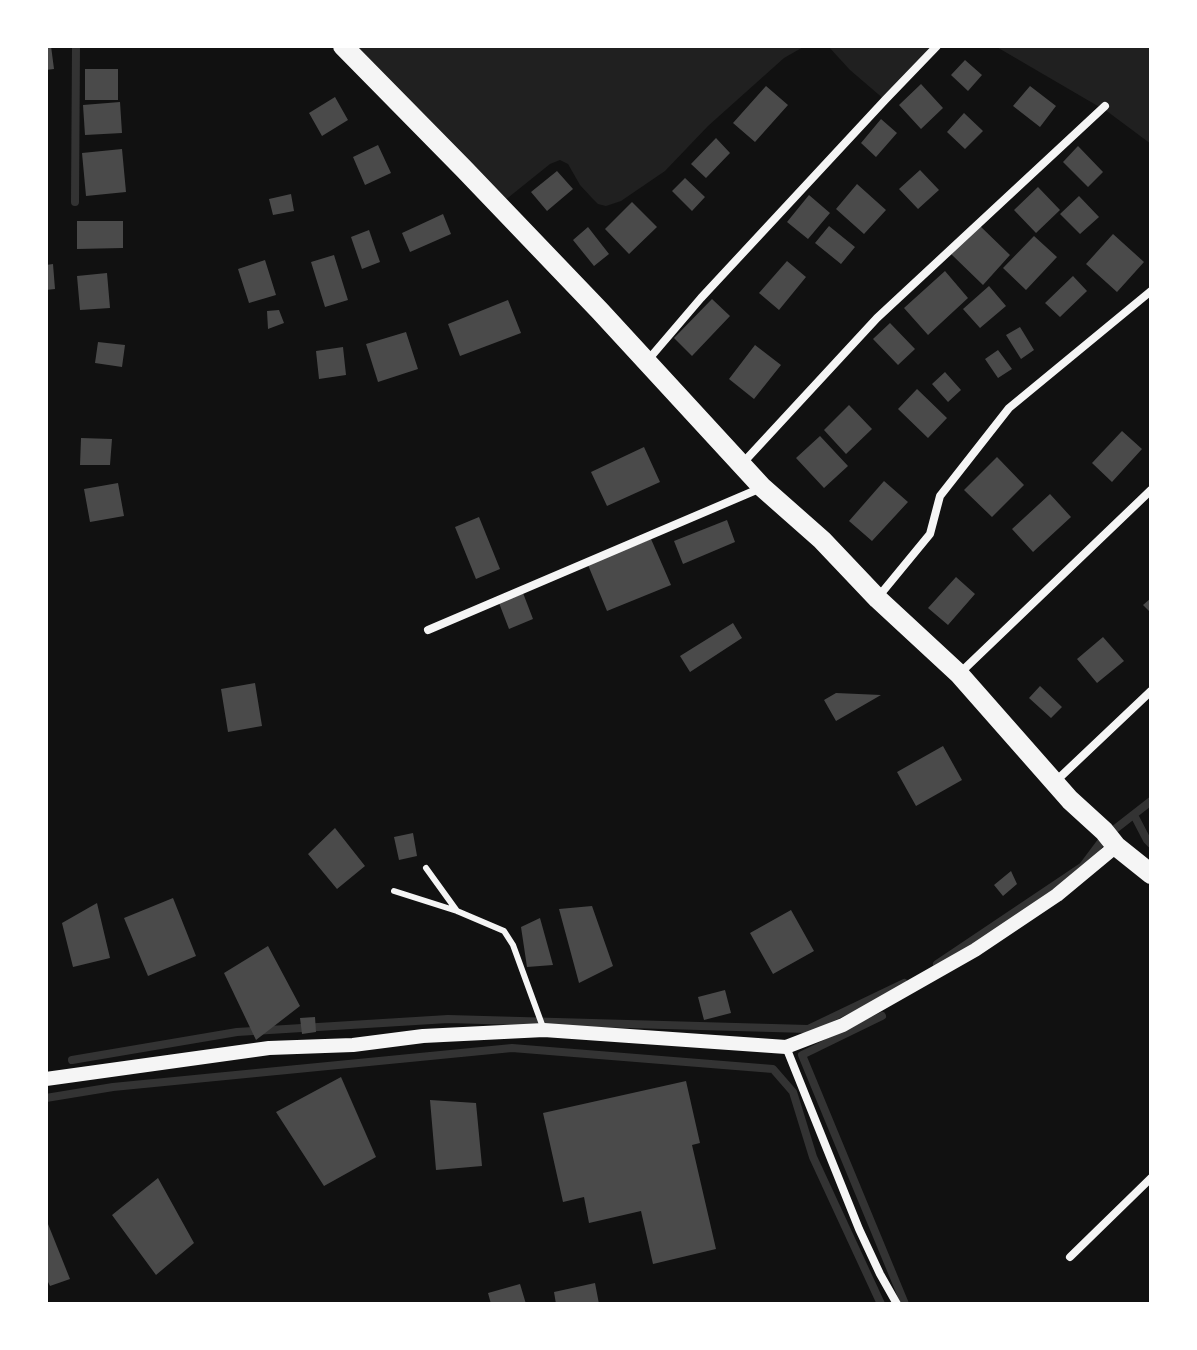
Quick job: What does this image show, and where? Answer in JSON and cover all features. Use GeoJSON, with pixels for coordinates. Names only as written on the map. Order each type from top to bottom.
{"type":"FeatureCollection","features":[{"type":"Feature","properties":{"kind":"main road"},"geometry":{"type":"LineString","coordinates":[[343,46],[647,362],[741,466],[959,674],[1070,800],[1116,846],[1151,874]]}},
{"type":"Feature","properties":{"kind":"street"},"geometry":{"type":"LineString","coordinates":[[647,362],[712,286],[937,46]]}},
{"type":"Feature","properties":{"kind":"street"},"geometry":{"type":"LineString","coordinates":[[741,466],[877,318],[1105,106]]}},
{"type":"Feature","properties":{"kind":"street"},"geometry":{"type":"LineString","coordinates":[[878,599],[930,534],[940,496],[1009,408],[1151,291]]}},
{"type":"Feature","properties":{"kind":"street"},"geometry":{"type":"LineString","coordinates":[[428,630],[762,487]]}},
{"type":"Feature","properties":{"kind":"street"},"geometry":{"type":"LineString","coordinates":[[959,674],[1151,490]]}},
{"type":"Feature","properties":{"kind":"street"},"geometry":{"type":"LineString","coordinates":[[1055,782],[1151,691]]}},
{"type":"Feature","properties":{"kind":"street"},"geometry":{"type":"LineString","coordinates":[[46,1079],[269,1048],[353,1045],[423,1036],[544,1030],[786,1047],[843,1025],[975,950],[1057,895],[1116,846]]}},
{"type":"Feature","properties":{"kind":"street"},"geometry":{"type":"LineString","coordinates":[[786,1047],[859,1229],[897,1304]]}},
{"type":"Feature","properties":{"kind":"street"},"geometry":{"type":"LineString","coordinates":[[1070,1257],[1151,1178]]}},
{"type":"Feature","properties":{"kind":"lane"},"geometry":{"type":"LineString","coordinates":[[426,868],[457,911]]}},
{"type":"Feature","properties":{"kind":"lane"},"geometry":{"type":"LineString","coordinates":[[394,891],[457,911],[504,931],[513,945],[544,1030]]}},
{"type":"Feature","properties":{"kind":"shaded area"},"geometry":{"type":"Polygon","coordinates":[[[343,46],[805,46],[784,58],[708,126],[665,171],[621,201],[606,206],[592,198],[568,164],[560,160],[550,164],[499,205],[343,46]]]}},
{"type":"Feature","properties":{"kind":"shaded area"},"geometry":{"type":"Polygon","coordinates":[[[828,46],[937,46],[885,100],[828,46]]]}},
{"type":"Feature","properties":{"kind":"shaded area"},"geometry":{"type":"Polygon","coordinates":[[[995,46],[1151,46],[1151,144],[1108,112],[995,46]]]}},
{"type":"Feature","properties":{"kind":"building"},"geometry":{"type":"Polygon","coordinates":[[[46,46],[51,46],[54,69],[46,70],[46,46]]]}},
{"type":"Feature","properties":{"kind":"building"},"geometry":{"type":"Polygon","coordinates":[[[965,60],[982,75],[968,91],[951,75],[965,60]]]}},
{"type":"Feature","properties":{"kind":"building"},"geometry":{"type":"Polygon","coordinates":[[[85,69],[118,69],[118,100],[85,100],[85,69]]]}},
{"type":"Feature","properties":{"kind":"building"},"geometry":{"type":"Polygon","coordinates":[[[921,84],[943,108],[921,129],[899,105],[921,84]]]}},
{"type":"Feature","properties":{"kind":"building"},"geometry":{"type":"Polygon","coordinates":[[[766,86],[788,105],[755,142],[733,123],[766,86]]]}},
{"type":"Feature","properties":{"kind":"building"},"geometry":{"type":"Polygon","coordinates":[[[1030,86],[1056,106],[1040,127],[1013,106],[1030,86]]]}},
{"type":"Feature","properties":{"kind":"building"},"geometry":{"type":"Polygon","coordinates":[[[335,97],[348,120],[322,136],[309,113],[335,97]]]}},
{"type":"Feature","properties":{"kind":"building"},"geometry":{"type":"Polygon","coordinates":[[[120,102],[122,133],[85,135],[83,105],[120,102]]]}},
{"type":"Feature","properties":{"kind":"building"},"geometry":{"type":"Polygon","coordinates":[[[964,113],[983,131],[965,149],[947,132],[964,113]]]}},
{"type":"Feature","properties":{"kind":"building"},"geometry":{"type":"Polygon","coordinates":[[[881,119],[897,133],[876,157],[861,143],[881,119]]]}},
{"type":"Feature","properties":{"kind":"building"},"geometry":{"type":"Polygon","coordinates":[[[716,138],[730,153],[706,178],[691,164],[716,138]]]}},
{"type":"Feature","properties":{"kind":"building"},"geometry":{"type":"Polygon","coordinates":[[[378,145],[391,173],[365,185],[353,157],[378,145]]]}},
{"type":"Feature","properties":{"kind":"building"},"geometry":{"type":"Polygon","coordinates":[[[1078,146],[1103,172],[1088,187],[1063,162],[1078,146]]]}},
{"type":"Feature","properties":{"kind":"building"},"geometry":{"type":"Polygon","coordinates":[[[122,149],[126,192],[86,196],[82,153],[122,149]]]}},
{"type":"Feature","properties":{"kind":"building"},"geometry":{"type":"Polygon","coordinates":[[[920,170],[939,190],[918,209],[899,189],[920,170]]]}},
{"type":"Feature","properties":{"kind":"building"},"geometry":{"type":"Polygon","coordinates":[[[557,171],[573,189],[547,211],[531,192],[557,171]]]}},
{"type":"Feature","properties":{"kind":"building"},"geometry":{"type":"Polygon","coordinates":[[[685,178],[705,197],[692,211],[672,191],[685,178]]]}},
{"type":"Feature","properties":{"kind":"building"},"geometry":{"type":"Polygon","coordinates":[[[857,184],[886,210],[864,234],[836,209],[857,184]]]}},
{"type":"Feature","properties":{"kind":"building"},"geometry":{"type":"Polygon","coordinates":[[[1038,187],[1060,210],[1036,233],[1014,210],[1038,187]]]}},
{"type":"Feature","properties":{"kind":"building"},"geometry":{"type":"Polygon","coordinates":[[[291,194],[294,211],[273,215],[269,199],[291,194]]]}},
{"type":"Feature","properties":{"kind":"building"},"geometry":{"type":"Polygon","coordinates":[[[809,195],[830,213],[808,239],[787,222],[809,195]]]}},
{"type":"Feature","properties":{"kind":"building"},"geometry":{"type":"Polygon","coordinates":[[[1079,196],[1099,217],[1080,234],[1060,214],[1079,196]]]}},
{"type":"Feature","properties":{"kind":"building"},"geometry":{"type":"Polygon","coordinates":[[[632,202],[657,227],[629,254],[605,229],[632,202]]]}},
{"type":"Feature","properties":{"kind":"building"},"geometry":{"type":"Polygon","coordinates":[[[443,214],[451,234],[410,252],[402,233],[443,214]]]}},
{"type":"Feature","properties":{"kind":"building"},"geometry":{"type":"Polygon","coordinates":[[[77,221],[123,221],[123,248],[77,249],[77,221]]]}},
{"type":"Feature","properties":{"kind":"building"},"geometry":{"type":"Polygon","coordinates":[[[979,225],[1010,255],[983,285],[951,254],[979,225]]]}},
{"type":"Feature","properties":{"kind":"building"},"geometry":{"type":"Polygon","coordinates":[[[829,226],[855,247],[841,264],[815,243],[829,226]]]}},
{"type":"Feature","properties":{"kind":"building"},"geometry":{"type":"Polygon","coordinates":[[[588,227],[609,254],[594,266],[573,240],[588,227]]]}},
{"type":"Feature","properties":{"kind":"building"},"geometry":{"type":"Polygon","coordinates":[[[369,230],[380,262],[362,269],[351,237],[369,230]]]}},
{"type":"Feature","properties":{"kind":"building"},"geometry":{"type":"Polygon","coordinates":[[[1113,234],[1144,262],[1117,292],[1086,264],[1113,234]]]}},
{"type":"Feature","properties":{"kind":"building"},"geometry":{"type":"Polygon","coordinates":[[[1034,236],[1057,257],[1026,290],[1003,268],[1034,236]]]}},
{"type":"Feature","properties":{"kind":"building"},"geometry":{"type":"Polygon","coordinates":[[[334,255],[348,300],[325,307],[311,262],[334,255]]]}},
{"type":"Feature","properties":{"kind":"building"},"geometry":{"type":"Polygon","coordinates":[[[265,260],[276,295],[249,303],[238,269],[265,260]]]}},
{"type":"Feature","properties":{"kind":"building"},"geometry":{"type":"Polygon","coordinates":[[[787,261],[806,277],[779,310],[759,293],[787,261]]]}},
{"type":"Feature","properties":{"kind":"building"},"geometry":{"type":"Polygon","coordinates":[[[53,264],[55,289],[46,290],[46,265],[53,264]]]}},
{"type":"Feature","properties":{"kind":"building"},"geometry":{"type":"Polygon","coordinates":[[[945,271],[968,298],[928,335],[904,308],[945,271]]]}},
{"type":"Feature","properties":{"kind":"building"},"geometry":{"type":"Polygon","coordinates":[[[107,273],[110,308],[80,310],[77,276],[107,273]]]}},
{"type":"Feature","properties":{"kind":"building"},"geometry":{"type":"Polygon","coordinates":[[[1073,276],[1087,291],[1060,317],[1045,303],[1073,276]]]}},
{"type":"Feature","properties":{"kind":"building"},"geometry":{"type":"Polygon","coordinates":[[[989,286],[1006,306],[980,328],[963,309],[989,286]]]}},
{"type":"Feature","properties":{"kind":"building"},"geometry":{"type":"Polygon","coordinates":[[[712,299],[730,316],[692,356],[674,338],[712,299]]]}},
{"type":"Feature","properties":{"kind":"building"},"geometry":{"type":"Polygon","coordinates":[[[508,300],[521,333],[460,356],[448,324],[508,300]]]}},
{"type":"Feature","properties":{"kind":"building"},"geometry":{"type":"Polygon","coordinates":[[[279,310],[284,323],[268,329],[267,311],[279,310]]]}},
{"type":"Feature","properties":{"kind":"building"},"geometry":{"type":"Polygon","coordinates":[[[890,323],[915,349],[898,365],[873,339],[890,323]]]}},
{"type":"Feature","properties":{"kind":"building"},"geometry":{"type":"Polygon","coordinates":[[[1020,327],[1034,350],[1021,359],[1006,335],[1020,327]]]}},
{"type":"Feature","properties":{"kind":"building"},"geometry":{"type":"Polygon","coordinates":[[[406,332],[418,369],[378,382],[366,344],[406,332]]]}},
{"type":"Feature","properties":{"kind":"building"},"geometry":{"type":"Polygon","coordinates":[[[98,342],[125,345],[122,367],[95,363],[98,342]]]}},
{"type":"Feature","properties":{"kind":"building"},"geometry":{"type":"Polygon","coordinates":[[[755,345],[781,365],[754,399],[729,379],[755,345]]]}},
{"type":"Feature","properties":{"kind":"building"},"geometry":{"type":"Polygon","coordinates":[[[343,347],[346,375],[319,379],[316,351],[343,347]]]}},
{"type":"Feature","properties":{"kind":"building"},"geometry":{"type":"Polygon","coordinates":[[[998,350],[1012,369],[998,378],[985,359],[998,350]]]}},
{"type":"Feature","properties":{"kind":"building"},"geometry":{"type":"Polygon","coordinates":[[[945,372],[961,390],[948,402],[932,384],[945,372]]]}},
{"type":"Feature","properties":{"kind":"building"},"geometry":{"type":"Polygon","coordinates":[[[917,389],[947,418],[928,438],[898,409],[917,389]]]}},
{"type":"Feature","properties":{"kind":"building"},"geometry":{"type":"Polygon","coordinates":[[[849,405],[872,429],[846,454],[824,430],[849,405]]]}},
{"type":"Feature","properties":{"kind":"building"},"geometry":{"type":"Polygon","coordinates":[[[1122,431],[1142,449],[1112,482],[1092,463],[1122,431]]]}},
{"type":"Feature","properties":{"kind":"building"},"geometry":{"type":"Polygon","coordinates":[[[820,436],[848,466],[824,488],[796,458],[820,436]]]}},
{"type":"Feature","properties":{"kind":"building"},"geometry":{"type":"Polygon","coordinates":[[[81,438],[112,439],[110,465],[80,465],[81,438]]]}},
{"type":"Feature","properties":{"kind":"building"},"geometry":{"type":"Polygon","coordinates":[[[644,447],[660,482],[607,506],[591,472],[644,447]]]}},
{"type":"Feature","properties":{"kind":"building"},"geometry":{"type":"Polygon","coordinates":[[[997,457],[1024,485],[992,517],[964,490],[997,457]]]}},
{"type":"Feature","properties":{"kind":"building"},"geometry":{"type":"Polygon","coordinates":[[[884,481],[908,502],[872,541],[849,521],[884,481]]]}},
{"type":"Feature","properties":{"kind":"building"},"geometry":{"type":"Polygon","coordinates":[[[118,483],[124,516],[90,522],[84,489],[118,483]]]}},
{"type":"Feature","properties":{"kind":"building"},"geometry":{"type":"Polygon","coordinates":[[[1050,494],[1071,517],[1033,552],[1012,529],[1050,494]]]}},
{"type":"Feature","properties":{"kind":"building"},"geometry":{"type":"Polygon","coordinates":[[[479,517],[500,569],[476,579],[455,527],[479,517]]]}},
{"type":"Feature","properties":{"kind":"building"},"geometry":{"type":"Polygon","coordinates":[[[727,520],[735,542],[683,564],[674,541],[727,520]]]}},
{"type":"Feature","properties":{"kind":"building"},"geometry":{"type":"Polygon","coordinates":[[[651,539],[671,585],[607,611],[588,565],[651,539]]]}},
{"type":"Feature","properties":{"kind":"building"},"geometry":{"type":"Polygon","coordinates":[[[956,577],[975,594],[948,625],[928,608],[956,577]]]}},
{"type":"Feature","properties":{"kind":"building"},"geometry":{"type":"Polygon","coordinates":[[[523,593],[533,619],[509,629],[499,603],[523,593]]]}},
{"type":"Feature","properties":{"kind":"building"},"geometry":{"type":"Polygon","coordinates":[[[1151,598],[1151,613],[1143,605],[1151,598]]]}},
{"type":"Feature","properties":{"kind":"building"},"geometry":{"type":"Polygon","coordinates":[[[733,623],[742,638],[690,672],[680,656],[733,623]]]}},
{"type":"Feature","properties":{"kind":"building"},"geometry":{"type":"Polygon","coordinates":[[[1103,637],[1124,661],[1097,683],[1077,659],[1103,637]]]}},
{"type":"Feature","properties":{"kind":"building"},"geometry":{"type":"Polygon","coordinates":[[[255,683],[262,726],[228,732],[221,689],[255,683]]]}},
{"type":"Feature","properties":{"kind":"building"},"geometry":{"type":"Polygon","coordinates":[[[1040,686],[1062,707],[1051,718],[1029,698],[1040,686]]]}},
{"type":"Feature","properties":{"kind":"building"},"geometry":{"type":"Polygon","coordinates":[[[836,693],[881,695],[836,721],[824,700],[836,693]]]}},
{"type":"Feature","properties":{"kind":"building"},"geometry":{"type":"Polygon","coordinates":[[[943,746],[962,780],[916,806],[897,772],[943,746]]]}},
{"type":"Feature","properties":{"kind":"building"},"geometry":{"type":"Polygon","coordinates":[[[335,828],[365,866],[337,889],[308,854],[335,828]]]}},
{"type":"Feature","properties":{"kind":"building"},"geometry":{"type":"Polygon","coordinates":[[[413,833],[417,856],[399,860],[394,837],[413,833]]]}},
{"type":"Feature","properties":{"kind":"building"},"geometry":{"type":"Polygon","coordinates":[[[1011,871],[1017,884],[1003,896],[994,885],[1011,871]]]}},
{"type":"Feature","properties":{"kind":"building"},"geometry":{"type":"Polygon","coordinates":[[[173,898],[196,956],[148,976],[124,918],[173,898]]]}},
{"type":"Feature","properties":{"kind":"building"},"geometry":{"type":"Polygon","coordinates":[[[97,903],[110,958],[73,967],[62,923],[97,903]]]}},
{"type":"Feature","properties":{"kind":"building"},"geometry":{"type":"Polygon","coordinates":[[[592,906],[613,966],[579,983],[559,909],[592,906]]]}},
{"type":"Feature","properties":{"kind":"building"},"geometry":{"type":"Polygon","coordinates":[[[791,910],[814,951],[773,974],[750,933],[791,910]]]}},
{"type":"Feature","properties":{"kind":"building"},"geometry":{"type":"Polygon","coordinates":[[[540,918],[553,965],[527,967],[521,927],[540,918]]]}},
{"type":"Feature","properties":{"kind":"building"},"geometry":{"type":"Polygon","coordinates":[[[268,946],[300,1006],[256,1040],[224,973],[268,946]]]}},
{"type":"Feature","properties":{"kind":"building"},"geometry":{"type":"Polygon","coordinates":[[[725,990],[731,1013],[704,1020],[698,997],[725,990]]]}},
{"type":"Feature","properties":{"kind":"building"},"geometry":{"type":"Polygon","coordinates":[[[315,1017],[316,1032],[302,1034],[300,1018],[315,1017]]]}},
{"type":"Feature","properties":{"kind":"building"},"geometry":{"type":"Polygon","coordinates":[[[341,1077],[376,1157],[324,1186],[276,1112],[341,1077]]]}},
{"type":"Feature","properties":{"kind":"building"},"geometry":{"type":"Polygon","coordinates":[[[686,1081],[700,1143],[692,1145],[716,1249],[653,1264],[641,1211],[589,1223],[584,1197],[563,1202],[543,1113],[686,1081]]]}},
{"type":"Feature","properties":{"kind":"building"},"geometry":{"type":"Polygon","coordinates":[[[430,1100],[476,1103],[482,1166],[436,1170],[430,1100]]]}},
{"type":"Feature","properties":{"kind":"building"},"geometry":{"type":"Polygon","coordinates":[[[158,1178],[194,1243],[156,1275],[112,1215],[158,1178]]]}},
{"type":"Feature","properties":{"kind":"building"},"geometry":{"type":"Polygon","coordinates":[[[46,1219],[70,1279],[50,1286],[46,1278],[46,1219]]]}},
{"type":"Feature","properties":{"kind":"building"},"geometry":{"type":"Polygon","coordinates":[[[595,1283],[599,1304],[556,1304],[554,1292],[595,1283]]]}},
{"type":"Feature","properties":{"kind":"building"},"geometry":{"type":"Polygon","coordinates":[[[520,1284],[526,1304],[491,1304],[488,1293],[520,1284]]]}},
{"type":"Feature","properties":{"kind":"waterway"},"geometry":{"type":"LineString","coordinates":[[75,202],[76,46]]}},
{"type":"Feature","properties":{"kind":"waterway"},"geometry":{"type":"LineString","coordinates":[[1110,833],[1151,801]]}},
{"type":"Feature","properties":{"kind":"waterway"},"geometry":{"type":"LineString","coordinates":[[1134,815],[1151,844]]}},
{"type":"Feature","properties":{"kind":"waterway"},"geometry":{"type":"LineString","coordinates":[[937,964],[1083,866],[1104,838]]}},
{"type":"Feature","properties":{"kind":"waterway"},"geometry":{"type":"LineString","coordinates":[[72,1060],[237,1032],[448,1019],[808,1029],[904,983]]}},
{"type":"Feature","properties":{"kind":"waterway"},"geometry":{"type":"LineString","coordinates":[[882,1016],[802,1055],[905,1304]]}},
{"type":"Feature","properties":{"kind":"waterway"},"geometry":{"type":"LineString","coordinates":[[46,1098],[113,1087],[512,1048],[773,1069],[793,1092],[813,1157],[881,1304]]}}]}
